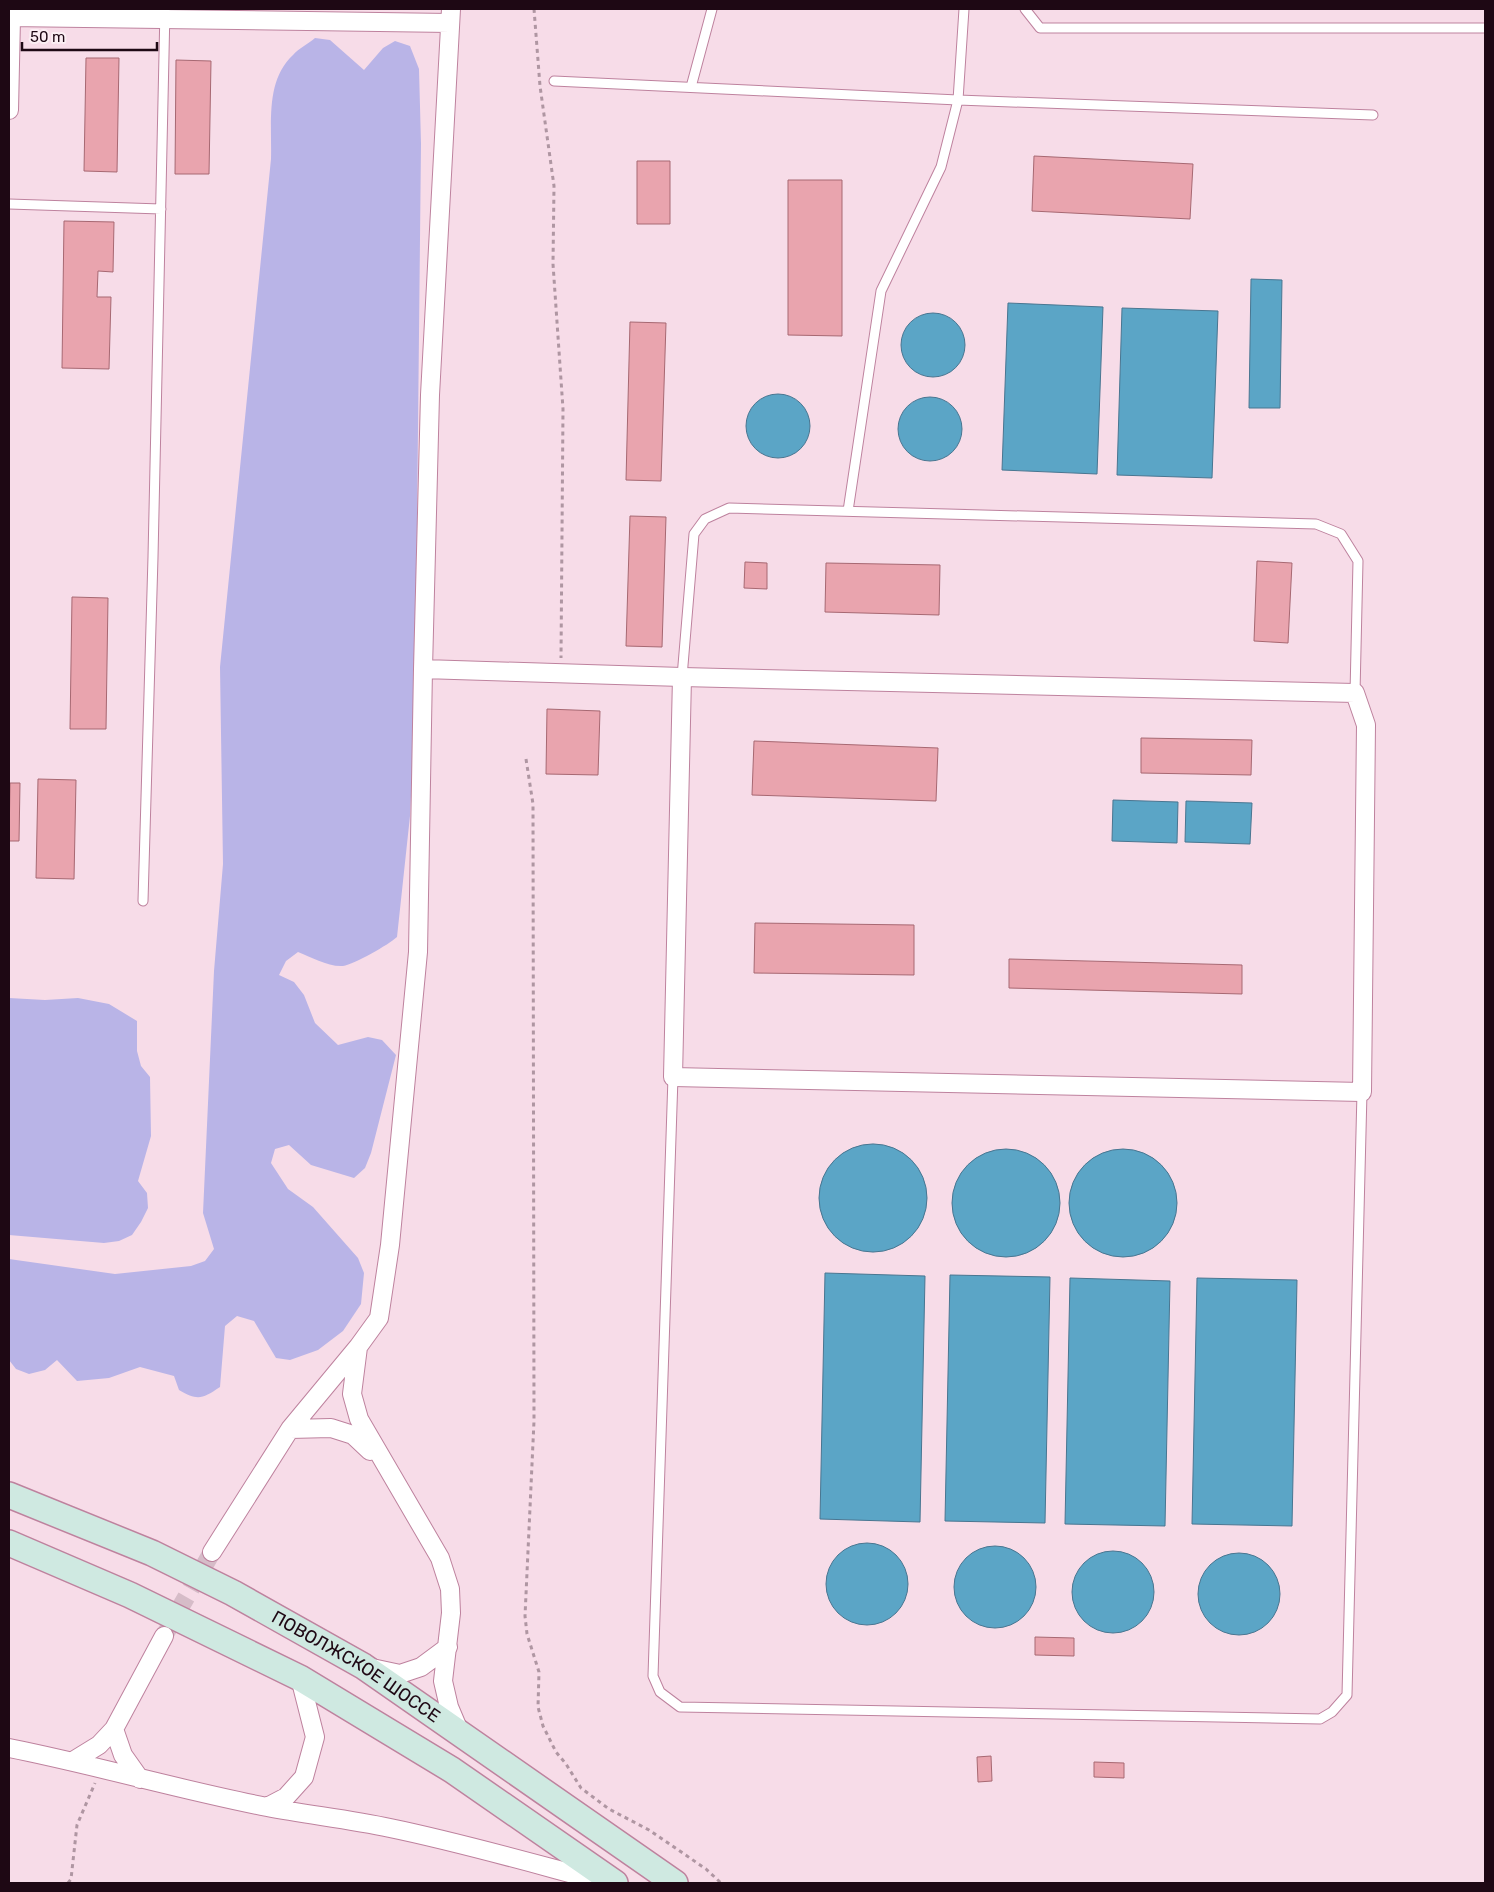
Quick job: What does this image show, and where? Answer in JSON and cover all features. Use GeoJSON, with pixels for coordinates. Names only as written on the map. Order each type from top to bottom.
{"type":"FeatureCollection","features":[{"type":"Feature","properties":{"kind":"street"},"geometry":{"type":"LineString","coordinates":[[9,110],[10,17],[165,14],[451,16],[430,395],[418,952],[392,1225],[379,1318],[290,1429],[212,1552]]}},
{"type":"Feature","properties":{"kind":"street"},"geometry":{"type":"LineString","coordinates":[[423,669],[1355,693],[1366,725],[1362,1092],[673,1078],[682,677]]}},
{"type":"Feature","properties":{"kind":"street"},"geometry":{"type":"LineString","coordinates":[[358,1346],[352,1394],[358,1419],[421,1525],[442,1566],[450,1589],[451,1613],[443,1681],[449,1707],[462,1736]]}},
{"type":"Feature","properties":{"kind":"street"},"geometry":{"type":"LineString","coordinates":[[290,1429],[331,1428],[353,1436],[383,1463]]}},
{"type":"Feature","properties":{"kind":"street","name":"ПОВОЛЖСКОЕ ШОССЕ"},"geometry":{"type":"LineString","coordinates":[[9,1495],[152,1553],[233,1593],[363,1666],[675,1883]]}},
{"type":"Feature","properties":{"kind":"street","name":"ПОВОЛЖСКОЕ ШОССЕ"},"geometry":{"type":"LineString","coordinates":[[9,1543],[130,1595],[300,1678],[452,1770],[615,1883]]}},
{"type":"Feature","properties":{"kind":"street"},"geometry":{"type":"LineString","coordinates":[[73,1761],[99,1744],[114,1729],[164,1636]]}},
{"type":"Feature","properties":{"kind":"street"},"geometry":{"type":"LineString","coordinates":[[363,1666],[400,1674],[420,1667],[448,1647]]}},
{"type":"Feature","properties":{"kind":"street"},"geometry":{"type":"LineString","coordinates":[[267,1807],[286,1797],[304,1777],[315,1738],[300,1678]]}},
{"type":"Feature","properties":{"kind":"street"},"geometry":{"type":"LineString","coordinates":[[114,1729],[123,1755],[140,1779]]}},
{"type":"Feature","properties":{"kind":"street"},"geometry":{"type":"LineString","coordinates":[[9,1734],[27,1752]]}},
{"type":"Feature","properties":{"kind":"street"},"geometry":{"type":"LineString","coordinates":[[9,1748],[73,1761],[140,1779],[267,1807],[388,1828],[453,1842],[606,1883]]}},
{"type":"Feature","properties":{"kind":"lane"},"geometry":{"type":"LineString","coordinates":[[691,87],[712,9]]}},
{"type":"Feature","properties":{"kind":"lane"},"geometry":{"type":"LineString","coordinates":[[848,511],[881,291],[941,167],[958,100],[964,9]]}},
{"type":"Feature","properties":{"kind":"lane"},"geometry":{"type":"LineString","coordinates":[[1025,9],[1040,28],[1485,28]]}},
{"type":"Feature","properties":{"kind":"lane"},"geometry":{"type":"LineString","coordinates":[[143,901],[154,557],[165,14]]}},
{"type":"Feature","properties":{"kind":"lane"},"geometry":{"type":"LineString","coordinates":[[554,81],[958,100],[1373,114]]}},
{"type":"Feature","properties":{"kind":"lane"},"geometry":{"type":"LineString","coordinates":[[9,204],[161,210]]}},
{"type":"Feature","properties":{"kind":"lane"},"geometry":{"type":"LineString","coordinates":[[682,677],[694,534],[704,519],[729,508],[1316,524],[1341,534],[1358,562],[1355,693]]}},
{"type":"Feature","properties":{"kind":"lane"},"geometry":{"type":"LineString","coordinates":[[673,1078],[653,1676],[660,1692],[680,1707],[1320,1719],[1332,1712],[1347,1696],[1362,1092]]}},
{"type":"Feature","properties":{"kind":"path"},"geometry":{"type":"LineString","coordinates":[[534,9],[540,86],[554,186],[553,264],[563,408],[561,674]]}},
{"type":"Feature","properties":{"kind":"path"},"geometry":{"type":"LineString","coordinates":[[526,759],[532,804],[534,1421],[525,1616],[527,1634],[538,1672],[538,1707],[543,1726],[556,1752],[581,1788],[609,1809],[649,1830],[706,1869],[721,1883]]}},
{"type":"Feature","properties":{"kind":"path"},"geometry":{"type":"LineString","coordinates":[[68,1883],[71,1880],[77,1825],[101,1769]]}},
{"type":"Feature","properties":{"kind":"shaded area"},"geometry":{"type":"Polygon","coordinates":[[[315,38],[330,40],[364,70],[383,48],[395,41],[410,46],[419,69],[421,144],[415,715],[410,816],[397,937],[371,954],[343,966],[326,963],[298,952],[286,961],[279,975],[294,982],[304,995],[315,1023],[338,1045],[368,1037],[382,1040],[396,1055],[371,1153],[365,1168],[354,1178],[311,1165],[289,1145],[275,1149],[271,1163],[288,1189],[313,1207],[358,1258],[364,1273],[361,1304],[343,1331],[318,1350],[290,1360],[276,1358],[254,1321],[237,1316],[225,1326],[220,1387],[200,1397],[191,1396],[179,1390],[174,1376],[140,1367],[109,1378],[77,1381],[57,1360],[45,1370],[29,1374],[16,1369],[9,1360],[9,1259],[115,1274],[191,1266],[205,1261],[214,1249],[203,1213],[214,971],[223,864],[220,667],[271,159],[271,118],[274,90],[284,65],[295,53],[315,38]]]}},
{"type":"Feature","properties":{"kind":"shaded area"},"geometry":{"type":"Polygon","coordinates":[[[9,998],[45,1000],[78,998],[109,1004],[137,1021],[137,1051],[141,1066],[150,1077],[151,1136],[138,1181],[147,1193],[148,1208],[132,1235],[119,1241],[104,1243],[9,1235],[9,998]]]}},
{"type":"Feature","properties":{"kind":"water"},"geometry":{"type":"Polygon","coordinates":[[[1251,279],[1282,280],[1280,408],[1249,408],[1251,279]]]}},
{"type":"Feature","properties":{"kind":"water"},"geometry":{"type":"Polygon","coordinates":[[[1008,303],[1103,307],[1097,474],[1002,470],[1008,303]]]}},
{"type":"Feature","properties":{"kind":"water"},"geometry":{"type":"Polygon","coordinates":[[[1122,308],[1218,311],[1212,478],[1117,475],[1122,308]]]}},
{"type":"Feature","properties":{"kind":"water"},"geometry":{"type":"Polygon","coordinates":[[[933,313],[951,319],[959,327],[965,345],[959,363],[951,371],[933,377],[915,371],[907,363],[901,345],[907,327],[915,319],[933,313]]]}},
{"type":"Feature","properties":{"kind":"water"},"geometry":{"type":"Polygon","coordinates":[[[778,394],[796,400],[804,408],[810,426],[804,444],[796,452],[778,458],[760,452],[752,444],[746,426],[752,408],[760,400],[778,394]]]}},
{"type":"Feature","properties":{"kind":"water"},"geometry":{"type":"Polygon","coordinates":[[[930,397],[948,403],[956,411],[962,429],[956,447],[948,455],[930,461],[912,455],[904,447],[898,429],[904,411],[912,403],[930,397]]]}},
{"type":"Feature","properties":{"kind":"water"},"geometry":{"type":"Polygon","coordinates":[[[1113,800],[1178,802],[1177,843],[1112,841],[1113,800]]]}},
{"type":"Feature","properties":{"kind":"water"},"geometry":{"type":"Polygon","coordinates":[[[1186,801],[1252,803],[1250,844],[1185,842],[1186,801]]]}},
{"type":"Feature","properties":{"kind":"water"},"geometry":{"type":"Polygon","coordinates":[[[873,1144],[894,1148],[911,1160],[923,1177],[927,1198],[923,1219],[911,1236],[894,1248],[873,1252],[852,1248],[835,1236],[823,1219],[819,1198],[823,1177],[835,1160],[852,1148],[873,1144]]]}},
{"type":"Feature","properties":{"kind":"water"},"geometry":{"type":"Polygon","coordinates":[[[1006,1149],[1027,1153],[1044,1165],[1056,1182],[1060,1203],[1056,1224],[1044,1241],[1027,1253],[1006,1257],[985,1253],[968,1241],[956,1224],[952,1203],[956,1182],[968,1165],[985,1153],[1006,1149]]]}},
{"type":"Feature","properties":{"kind":"water"},"geometry":{"type":"Polygon","coordinates":[[[1123,1149],[1144,1153],[1161,1165],[1173,1182],[1177,1203],[1173,1224],[1161,1241],[1144,1253],[1123,1257],[1102,1253],[1085,1241],[1073,1224],[1069,1203],[1073,1182],[1085,1165],[1102,1153],[1123,1149]]]}},
{"type":"Feature","properties":{"kind":"water"},"geometry":{"type":"Polygon","coordinates":[[[825,1273],[925,1276],[920,1522],[820,1519],[825,1273]]]}},
{"type":"Feature","properties":{"kind":"water"},"geometry":{"type":"Polygon","coordinates":[[[950,1275],[1050,1277],[1045,1523],[945,1521],[950,1275]]]}},
{"type":"Feature","properties":{"kind":"water"},"geometry":{"type":"Polygon","coordinates":[[[1070,1278],[1170,1281],[1165,1526],[1065,1524],[1070,1278]]]}},
{"type":"Feature","properties":{"kind":"water"},"geometry":{"type":"Polygon","coordinates":[[[1197,1278],[1297,1280],[1292,1526],[1192,1524],[1197,1278]]]}},
{"type":"Feature","properties":{"kind":"water"},"geometry":{"type":"Polygon","coordinates":[[[867,1543],[883,1546],[896,1555],[905,1568],[908,1584],[905,1600],[896,1613],[883,1622],[867,1625],[851,1622],[838,1613],[829,1600],[826,1584],[829,1568],[838,1555],[851,1546],[867,1543]]]}},
{"type":"Feature","properties":{"kind":"water"},"geometry":{"type":"Polygon","coordinates":[[[995,1546],[1011,1549],[1024,1558],[1033,1571],[1036,1587],[1033,1603],[1024,1616],[1011,1625],[995,1628],[979,1625],[966,1616],[957,1603],[954,1587],[957,1571],[966,1558],[979,1549],[995,1546]]]}},
{"type":"Feature","properties":{"kind":"water"},"geometry":{"type":"Polygon","coordinates":[[[1113,1551],[1129,1554],[1142,1563],[1151,1576],[1154,1592],[1151,1608],[1142,1621],[1129,1630],[1113,1633],[1097,1630],[1084,1621],[1075,1608],[1072,1592],[1075,1576],[1084,1563],[1097,1554],[1113,1551]]]}},
{"type":"Feature","properties":{"kind":"water"},"geometry":{"type":"Polygon","coordinates":[[[1239,1553],[1255,1556],[1268,1565],[1277,1578],[1280,1594],[1277,1610],[1268,1623],[1255,1632],[1239,1635],[1223,1632],[1210,1623],[1201,1610],[1198,1594],[1201,1578],[1210,1565],[1223,1556],[1239,1553]]]}},
{"type":"Feature","properties":{"kind":"building"},"geometry":{"type":"Polygon","coordinates":[[[86,58],[119,58],[117,172],[84,171],[86,58]]]}},
{"type":"Feature","properties":{"kind":"building"},"geometry":{"type":"Polygon","coordinates":[[[176,60],[211,61],[209,174],[175,174],[176,60]]]}},
{"type":"Feature","properties":{"kind":"building"},"geometry":{"type":"Polygon","coordinates":[[[1034,156],[1193,164],[1190,219],[1032,211],[1034,156]]]}},
{"type":"Feature","properties":{"kind":"building"},"geometry":{"type":"Polygon","coordinates":[[[637,161],[670,161],[670,224],[637,224],[637,161]]]}},
{"type":"Feature","properties":{"kind":"building"},"geometry":{"type":"Polygon","coordinates":[[[788,180],[842,180],[842,336],[788,335],[788,180]]]}},
{"type":"Feature","properties":{"kind":"building"},"geometry":{"type":"Polygon","coordinates":[[[64,221],[114,222],[113,272],[98,271],[97,297],[111,297],[109,369],[62,368],[64,221]]]}},
{"type":"Feature","properties":{"kind":"building"},"geometry":{"type":"Polygon","coordinates":[[[630,322],[666,323],[661,481],[626,480],[630,322]]]}},
{"type":"Feature","properties":{"kind":"building"},"geometry":{"type":"Polygon","coordinates":[[[630,516],[666,517],[662,647],[626,646],[630,516]]]}},
{"type":"Feature","properties":{"kind":"building"},"geometry":{"type":"Polygon","coordinates":[[[1257,561],[1292,563],[1288,643],[1254,641],[1257,561]]]}},
{"type":"Feature","properties":{"kind":"building"},"geometry":{"type":"Polygon","coordinates":[[[745,562],[767,563],[767,589],[744,588],[745,562]]]}},
{"type":"Feature","properties":{"kind":"building"},"geometry":{"type":"Polygon","coordinates":[[[826,563],[940,565],[939,615],[825,612],[826,563]]]}},
{"type":"Feature","properties":{"kind":"building"},"geometry":{"type":"Polygon","coordinates":[[[72,597],[108,598],[106,729],[70,729],[72,597]]]}},
{"type":"Feature","properties":{"kind":"building"},"geometry":{"type":"Polygon","coordinates":[[[547,709],[600,711],[598,775],[546,774],[547,709]]]}},
{"type":"Feature","properties":{"kind":"building"},"geometry":{"type":"Polygon","coordinates":[[[1141,738],[1252,740],[1251,775],[1141,773],[1141,738]]]}},
{"type":"Feature","properties":{"kind":"building"},"geometry":{"type":"Polygon","coordinates":[[[754,741],[938,748],[936,801],[752,795],[754,741]]]}},
{"type":"Feature","properties":{"kind":"building"},"geometry":{"type":"Polygon","coordinates":[[[38,779],[76,780],[74,879],[36,878],[38,779]]]}},
{"type":"Feature","properties":{"kind":"building"},"geometry":{"type":"Polygon","coordinates":[[[10,783],[20,783],[19,841],[9,841],[10,783]]]}},
{"type":"Feature","properties":{"kind":"building"},"geometry":{"type":"Polygon","coordinates":[[[755,923],[914,925],[914,975],[754,973],[755,923]]]}},
{"type":"Feature","properties":{"kind":"building"},"geometry":{"type":"Polygon","coordinates":[[[1009,959],[1242,965],[1242,994],[1009,988],[1009,959]]]}},
{"type":"Feature","properties":{"kind":"building"},"geometry":{"type":"Polygon","coordinates":[[[1035,1637],[1074,1638],[1074,1656],[1035,1655],[1035,1637]]]}},
{"type":"Feature","properties":{"kind":"building"},"geometry":{"type":"Polygon","coordinates":[[[991,1756],[992,1781],[978,1782],[977,1757],[991,1756]]]}},
{"type":"Feature","properties":{"kind":"building"},"geometry":{"type":"Polygon","coordinates":[[[1094,1762],[1124,1763],[1124,1778],[1094,1777],[1094,1762]]]}},
{"type":"Feature","properties":{"kind":"tunnel"},"geometry":{"type":"LineString","coordinates":[[164,1636],[212,1552]]}}]}
